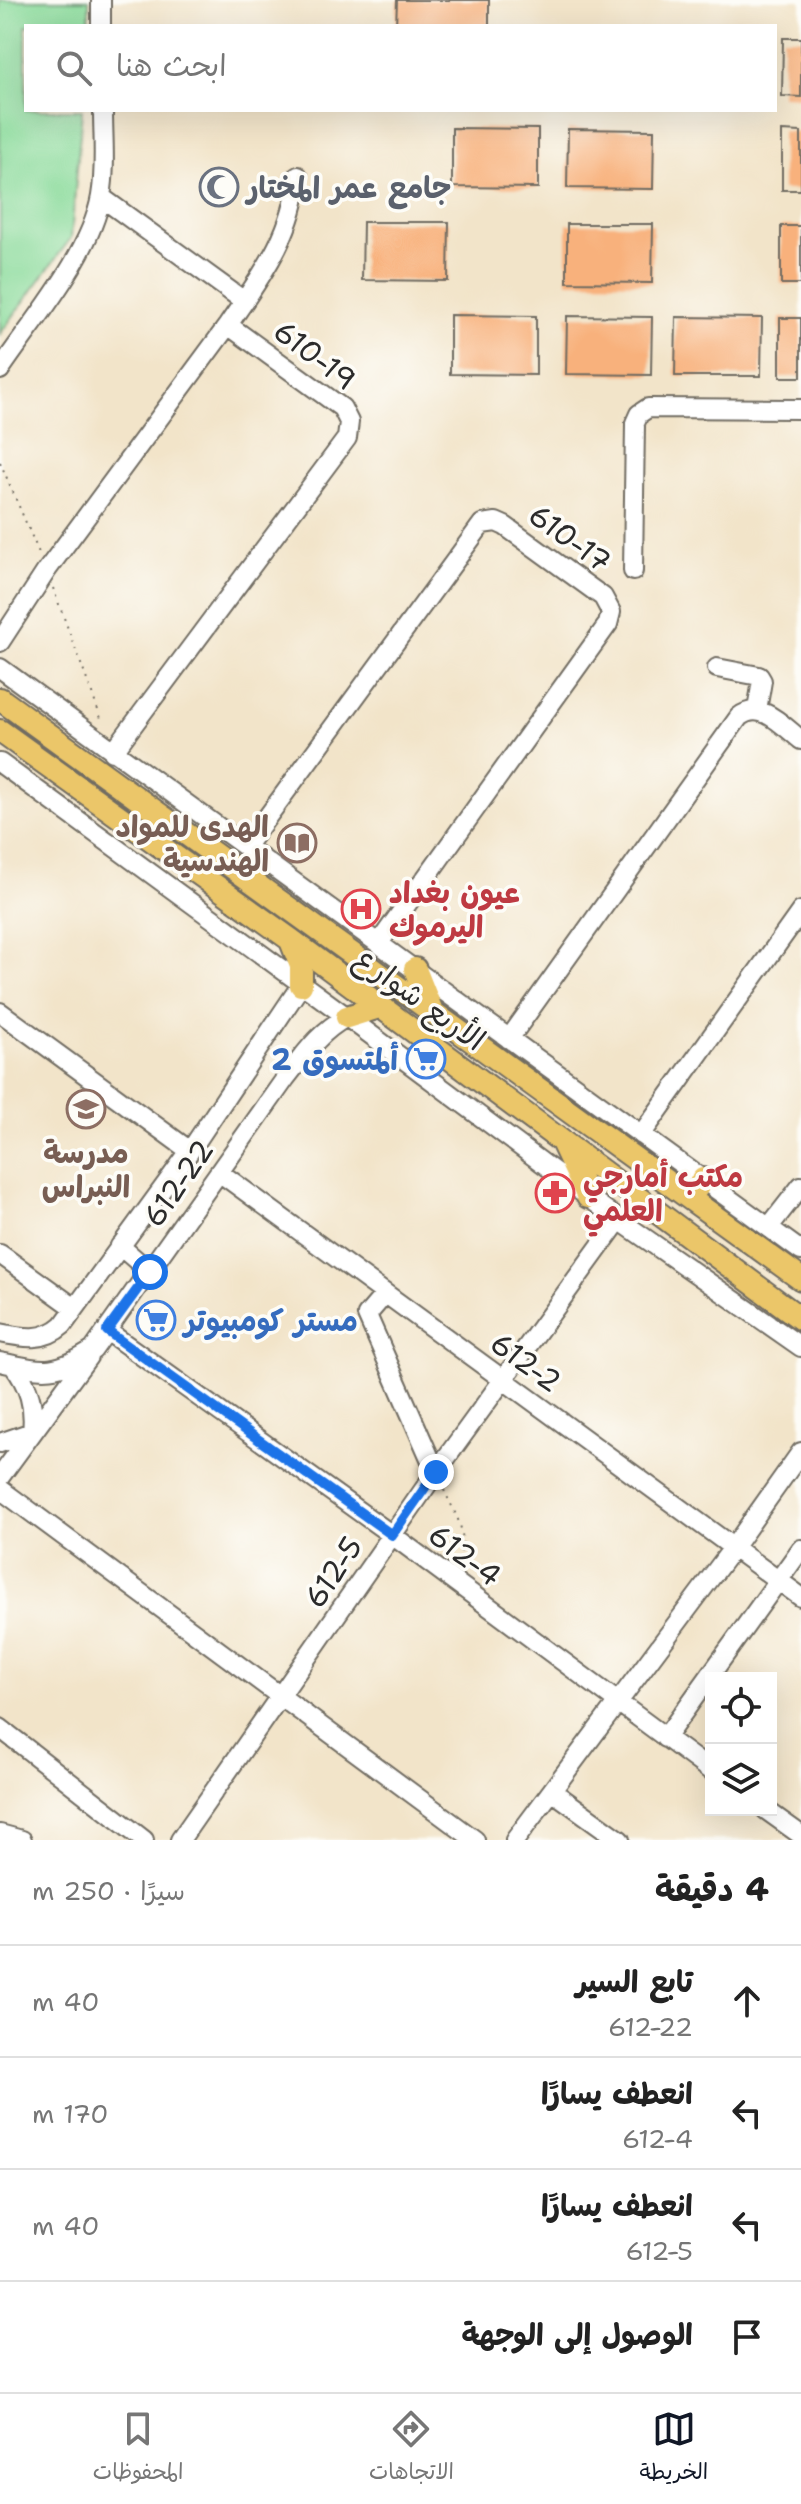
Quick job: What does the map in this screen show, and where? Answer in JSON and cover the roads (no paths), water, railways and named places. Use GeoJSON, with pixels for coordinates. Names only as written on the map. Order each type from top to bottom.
{"type":"FeatureCollection","features":[{"type":"Feature","properties":{"kind":"main road","name":"الأربع شوارع"},"geometry":{"type":"LineString","coordinates":[[0,699],[518,1074],[696,1189],[801,1279]]}},
{"type":"Feature","properties":{"kind":"main road","name":"الأربع شوارع"},"geometry":{"type":"LineString","coordinates":[[0,731],[291,940],[801,1319]]}},
{"type":"Feature","properties":{"kind":"main road"},"geometry":{"type":"LineString","coordinates":[[291,940],[301,966],[301,985]]}},
{"type":"Feature","properties":{"kind":"main road"},"geometry":{"type":"LineString","coordinates":[[415,969],[431,1009]]}},
{"type":"Feature","properties":{"kind":"main road"},"geometry":{"type":"LineString","coordinates":[[347,1017],[379,1007]]}},
{"type":"Feature","properties":{"kind":"main road"},"geometry":{"type":"LineString","coordinates":[[466,1071],[483,1067],[488,1051]]}},
{"type":"Feature","properties":{"kind":"main road"},"geometry":{"type":"LineString","coordinates":[[500,1095],[504,1081],[518,1074]]}},
{"type":"Feature","properties":{"kind":"main road"},"geometry":{"type":"LineString","coordinates":[[563,1143],[588,1197]]}},
{"type":"Feature","properties":{"kind":"street"},"geometry":{"type":"LineString","coordinates":[[101,0],[101,24]]}},
{"type":"Feature","properties":{"kind":"street"},"geometry":{"type":"LineString","coordinates":[[0,370],[75,260],[90,230],[101,197],[103,112]]}},
{"type":"Feature","properties":{"kind":"street"},"geometry":{"type":"LineString","coordinates":[[228,325],[289,226],[298,176]]}},
{"type":"Feature","properties":{"kind":"street"},"geometry":{"type":"LineString","coordinates":[[101,197],[244,301]]}},
{"type":"Feature","properties":{"kind":"street","name":"610-19"},"geometry":{"type":"LineString","coordinates":[[0,642],[47,570],[228,325],[342,408],[347,415],[347,438],[113,752]]}},
{"type":"Feature","properties":{"kind":"street"},"geometry":{"type":"LineString","coordinates":[[633,571],[635,423],[639,414],[648,408],[801,409]]}},
{"type":"Feature","properties":{"kind":"street","name":"610-17"},"geometry":{"type":"LineString","coordinates":[[246,846],[482,524],[491,521],[501,523],[603,597],[610,607],[608,624],[379,943]]}},
{"type":"Feature","properties":{"kind":"street"},"geometry":{"type":"LineString","coordinates":[[0,668],[641,1135],[696,1189],[769,1227],[801,1251]]}},
{"type":"Feature","properties":{"kind":"street"},"geometry":{"type":"LineString","coordinates":[[717,668],[759,676],[762,681],[757,710]]}},
{"type":"Feature","properties":{"kind":"street"},"geometry":{"type":"LineString","coordinates":[[509,1039],[739,717],[747,711],[766,713],[801,740]]}},
{"type":"Feature","properties":{"kind":"street"},"geometry":{"type":"LineString","coordinates":[[0,763],[619,1220],[801,1347]]}},
{"type":"Feature","properties":{"kind":"street"},"geometry":{"type":"LineString","coordinates":[[641,1135],[801,911]]}},
{"type":"Feature","properties":{"kind":"street","name":"612-22"},"geometry":{"type":"LineString","coordinates":[[0,1333],[30,1338],[45,1336],[63,1325],[190,1151],[301,985]]}},
{"type":"Feature","properties":{"kind":"street"},"geometry":{"type":"LineString","coordinates":[[0,1012],[190,1151]]}},
{"type":"Feature","properties":{"kind":"street","name":"612-22"},"geometry":{"type":"LineString","coordinates":[[6,1364],[56,1368],[71,1365],[93,1350],[314,1042],[347,1017]]}},
{"type":"Feature","properties":{"kind":"street","name":"612-2"},"geometry":{"type":"LineString","coordinates":[[219,1172],[801,1597]]}},
{"type":"Feature","properties":{"kind":"street"},"geometry":{"type":"LineString","coordinates":[[769,1227],[801,1186]]}},
{"type":"Feature","properties":{"kind":"street","name":"612-5"},"geometry":{"type":"LineString","coordinates":[[180,1840],[436,1472],[619,1220]]}},
{"type":"Feature","properties":{"kind":"street"},"geometry":{"type":"LineString","coordinates":[[120,1246],[150,1272]]}},
{"type":"Feature","properties":{"kind":"street"},"geometry":{"type":"LineString","coordinates":[[0,1254],[75,1308]]}},
{"type":"Feature","properties":{"kind":"street"},"geometry":{"type":"LineString","coordinates":[[385,1294],[367,1315],[436,1472]]}},
{"type":"Feature","properties":{"kind":"street","name":"612-4"},"geometry":{"type":"LineString","coordinates":[[107,1331],[392,1535],[705,1767]]}},
{"type":"Feature","properties":{"kind":"street"},"geometry":{"type":"LineString","coordinates":[[0,1477],[93,1350]]}},
{"type":"Feature","properties":{"kind":"street"},"geometry":{"type":"LineString","coordinates":[[6,1364],[26,1385],[30,1396],[32,1432]]}},
{"type":"Feature","properties":{"kind":"street"},"geometry":{"type":"LineString","coordinates":[[0,1443],[32,1432]]}},
{"type":"Feature","properties":{"kind":"street"},"geometry":{"type":"LineString","coordinates":[[515,1840],[801,1452]]}},
{"type":"Feature","properties":{"kind":"street"},"geometry":{"type":"LineString","coordinates":[[0,1489],[475,1840]]}},
{"type":"Feature","properties":{"kind":"street"},"geometry":{"type":"LineString","coordinates":[[665,1738],[801,1549]]}},
{"type":"Feature","properties":{"kind":"street"},"geometry":{"type":"LineString","coordinates":[[0,1728],[144,1840]]}},
{"type":"Feature","properties":{"kind":"street"},"geometry":{"type":"LineString","coordinates":[[552,1791],[620,1840]]}},
{"type":"Feature","properties":{"kind":"street"},"geometry":{"type":"LineString","coordinates":[[774,1816],[801,1835]]}},
{"type":"Feature","properties":{"kind":"street"},"geometry":{"type":"LineString","coordinates":[[0,1834],[22,1840]]}},
{"type":"Feature","properties":{"kind":"place","name":"جامع عمر المختار"},"geometry":{"type":"Point","coordinates":[219,187]}},
{"type":"Feature","properties":{"kind":"place","name":"الهدى للمواد الهندسية"},"geometry":{"type":"Point","coordinates":[297,843]}},
{"type":"Feature","properties":{"kind":"place","name":"عيون بغداد اليرموك"},"geometry":{"type":"Point","coordinates":[361,909]}},
{"type":"Feature","properties":{"kind":"place","name":"ألمتسوق 2"},"geometry":{"type":"Point","coordinates":[426,1059]}},
{"type":"Feature","properties":{"kind":"place","name":"مدرسة النبراس"},"geometry":{"type":"Point","coordinates":[86,1109]}},
{"type":"Feature","properties":{"kind":"place","name":"مكتب أمارجي العلمي"},"geometry":{"type":"Point","coordinates":[555,1193]}},
{"type":"Feature","properties":{"kind":"place","name":"مستر كومبيوتر"},"geometry":{"type":"Point","coordinates":[156,1320]}}]}
